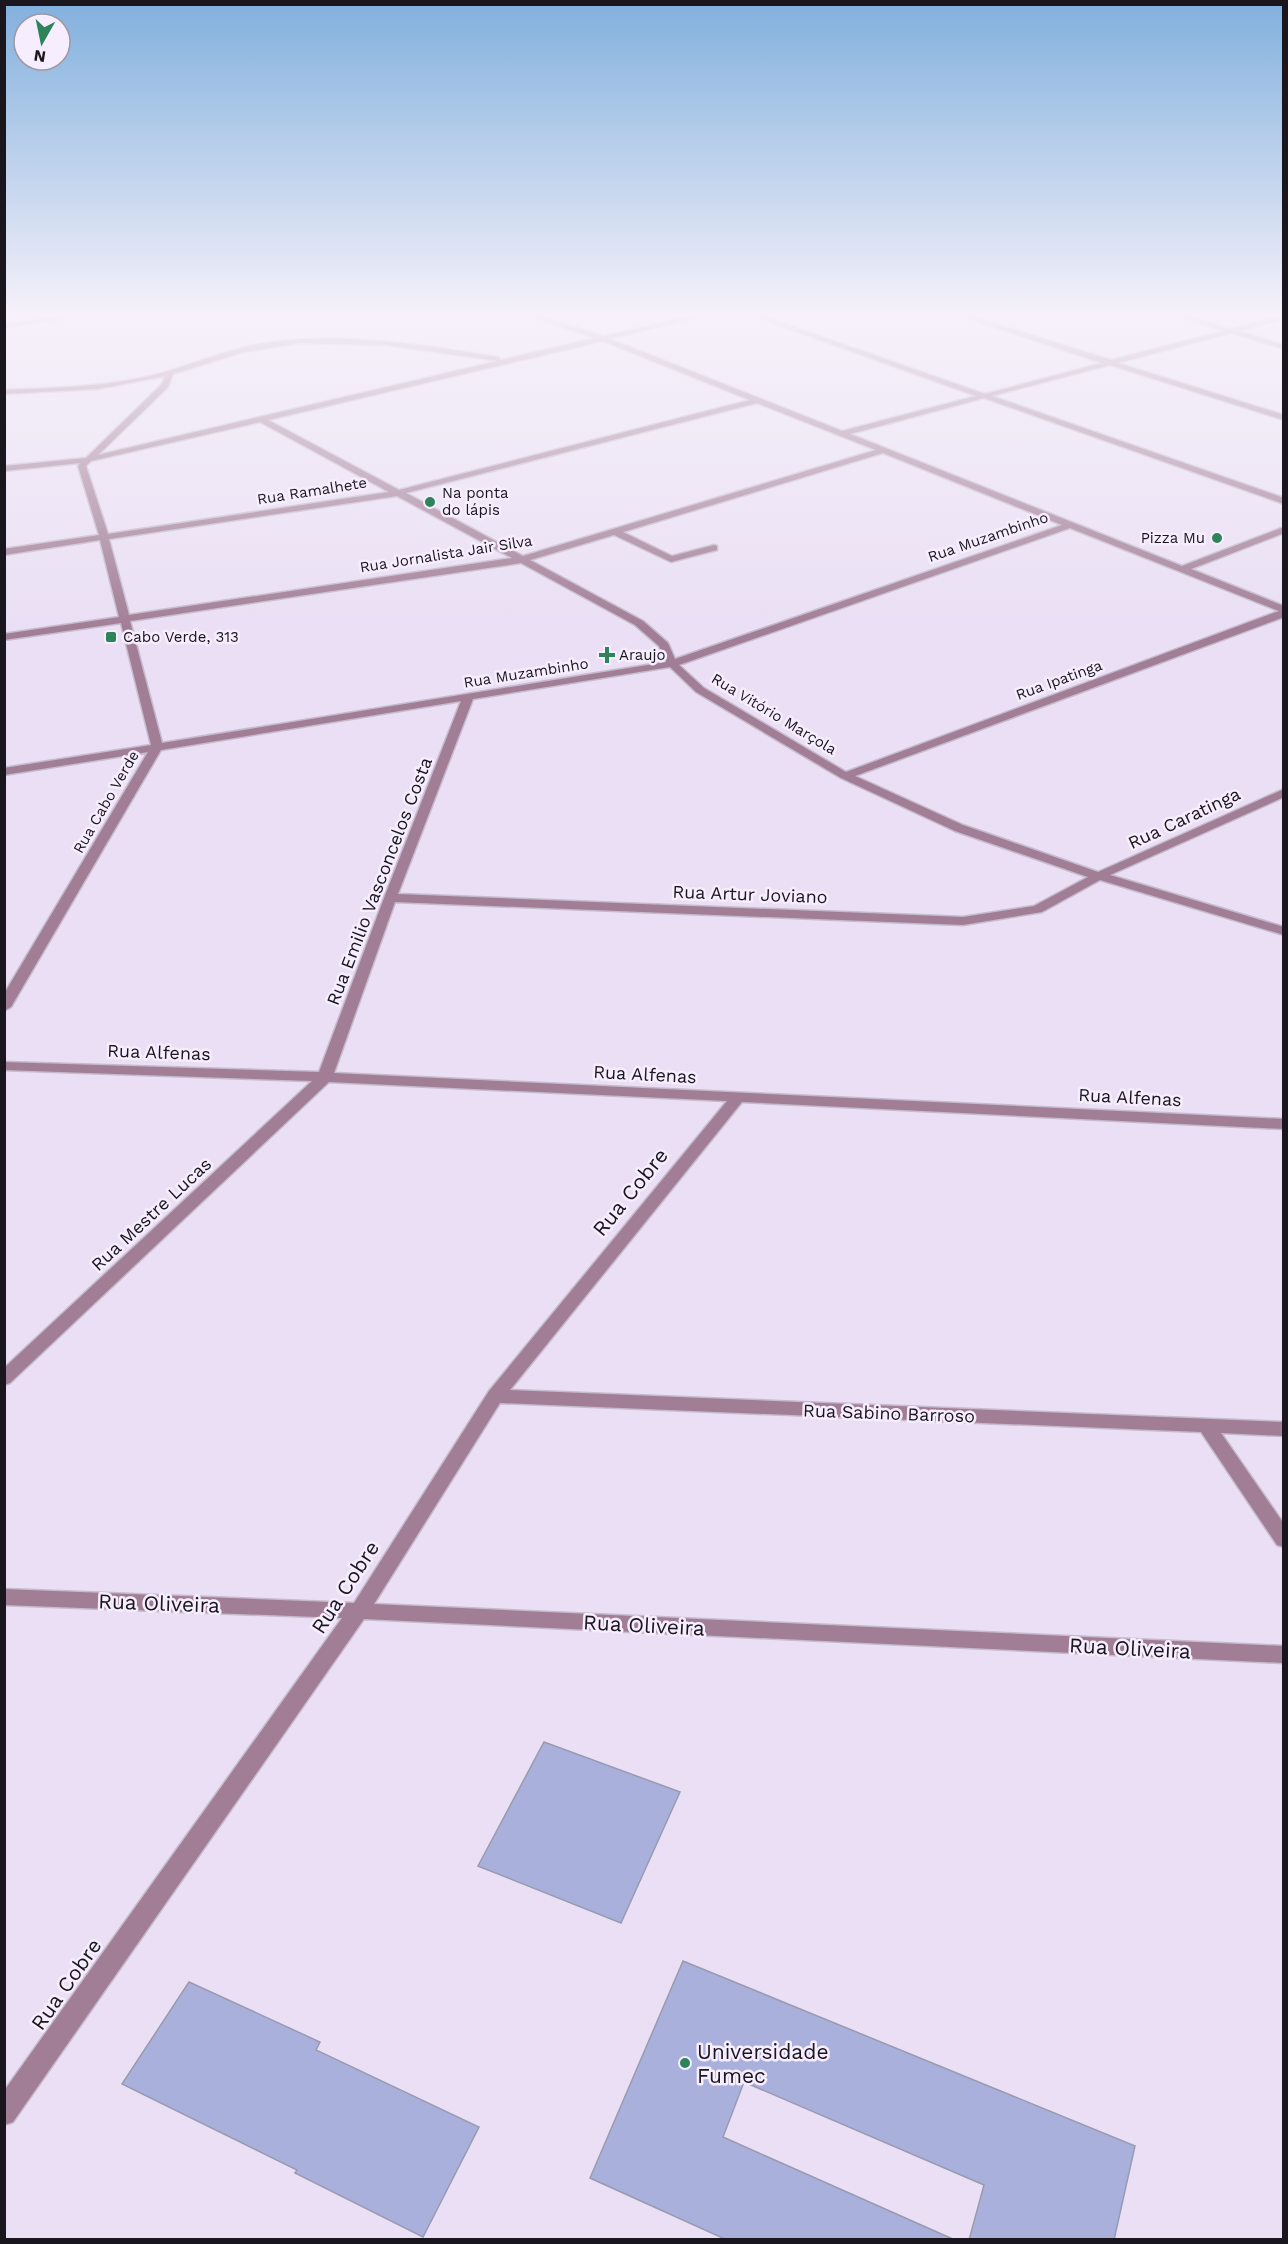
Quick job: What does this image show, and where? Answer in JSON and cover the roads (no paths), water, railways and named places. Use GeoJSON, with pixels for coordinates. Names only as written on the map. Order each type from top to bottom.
{"type":"FeatureCollection","features":[{"type":"Feature","properties":{"kind":"street"},"geometry":{"type":"LineString","coordinates":[[87,460],[130,419]]}},
{"type":"Feature","properties":{"kind":"street"},"geometry":{"type":"LineString","coordinates":[[4,469],[87,460],[268,419]]}},
{"type":"Feature","properties":{"kind":"street","name":"Rua Ramalhete"},"geometry":{"type":"LineString","coordinates":[[4,552],[397,493],[685,419]]}},
{"type":"Feature","properties":{"kind":"street"},"geometry":{"type":"LineString","coordinates":[[803,419],[1284,611]]}},
{"type":"Feature","properties":{"kind":"street"},"geometry":{"type":"LineString","coordinates":[[840,434],[894,419]]}},
{"type":"Feature","properties":{"kind":"street"},"geometry":{"type":"LineString","coordinates":[[1047,419],[1284,501]]}},
{"type":"Feature","properties":{"kind":"street","name":"Rua Vitório Marçola"},"geometry":{"type":"LineString","coordinates":[[263,420],[639,623],[664,645],[672,664],[700,690],[844,776],[959,828],[1099,876],[1284,931]]}},
{"type":"Feature","properties":{"kind":"street","name":"Rua Jornalista Jair Silva"},"geometry":{"type":"LineString","coordinates":[[4,637],[521,560],[882,451]]}},
{"type":"Feature","properties":{"kind":"street","name":"Rua Cabo Verde"},"geometry":{"type":"LineString","coordinates":[[4,1007],[158,747],[104,537],[82,465],[87,460]]}},
{"type":"Feature","properties":{"kind":"street","name":"Rua Muzambinho"},"geometry":{"type":"LineString","coordinates":[[4,772],[672,664],[1069,525]]}},
{"type":"Feature","properties":{"kind":"street"},"geometry":{"type":"LineString","coordinates":[[1181,570],[1284,530]]}},
{"type":"Feature","properties":{"kind":"street"},"geometry":{"type":"LineString","coordinates":[[615,532],[671,559],[714,548]]}},
{"type":"Feature","properties":{"kind":"street","name":"Rua Ipatinga"},"geometry":{"type":"LineString","coordinates":[[844,776],[1284,611]]}},
{"type":"Feature","properties":{"kind":"street","name":"Rua Emilio Vasconcelos Costa"},"geometry":{"type":"LineString","coordinates":[[325,1077],[390,898],[468,698]]}},
{"type":"Feature","properties":{"kind":"street","name":"Rua Caratinga"},"geometry":{"type":"LineString","coordinates":[[1099,876],[1284,792]]}},
{"type":"Feature","properties":{"kind":"street","name":"Rua Artur Joviano"},"geometry":{"type":"LineString","coordinates":[[390,898],[963,921],[1037,909],[1099,876]]}},
{"type":"Feature","properties":{"kind":"street","name":"Rua Alfenas"},"geometry":{"type":"LineString","coordinates":[[4,1066],[325,1077],[1284,1124]]}},
{"type":"Feature","properties":{"kind":"street","name":"Rua Mestre Lucas"},"geometry":{"type":"LineString","coordinates":[[4,1379],[325,1077]]}},
{"type":"Feature","properties":{"kind":"street","name":"Rua Cobre"},"geometry":{"type":"LineString","coordinates":[[4,2113],[359,1611],[495,1396],[737,1098]]}},
{"type":"Feature","properties":{"kind":"street","name":"Rua Sabino Barroso"},"geometry":{"type":"LineString","coordinates":[[495,1396],[1284,1430]]}},
{"type":"Feature","properties":{"kind":"street"},"geometry":{"type":"LineString","coordinates":[[1206,1426],[1284,1540]]}},
{"type":"Feature","properties":{"kind":"street","name":"Rua Oliveira"},"geometry":{"type":"LineString","coordinates":[[4,1597],[359,1611],[1284,1655]]}},
{"type":"Feature","properties":{"kind":"place","name":"Na ponta do lápis"},"geometry":{"type":"Point","coordinates":[430,502]}},
{"type":"Feature","properties":{"kind":"place","name":"Pizza Mu"},"geometry":{"type":"Point","coordinates":[1217,538]}},
{"type":"Feature","properties":{"kind":"place","name":"Cabo Verde, 313"},"geometry":{"type":"Point","coordinates":[111,637]}},
{"type":"Feature","properties":{"kind":"place","name":"Araujo"},"geometry":{"type":"Point","coordinates":[607,655]}},
{"type":"Feature","properties":{"kind":"place","name":"Universidade Fumec"},"geometry":{"type":"Point","coordinates":[685,2063]}}]}
